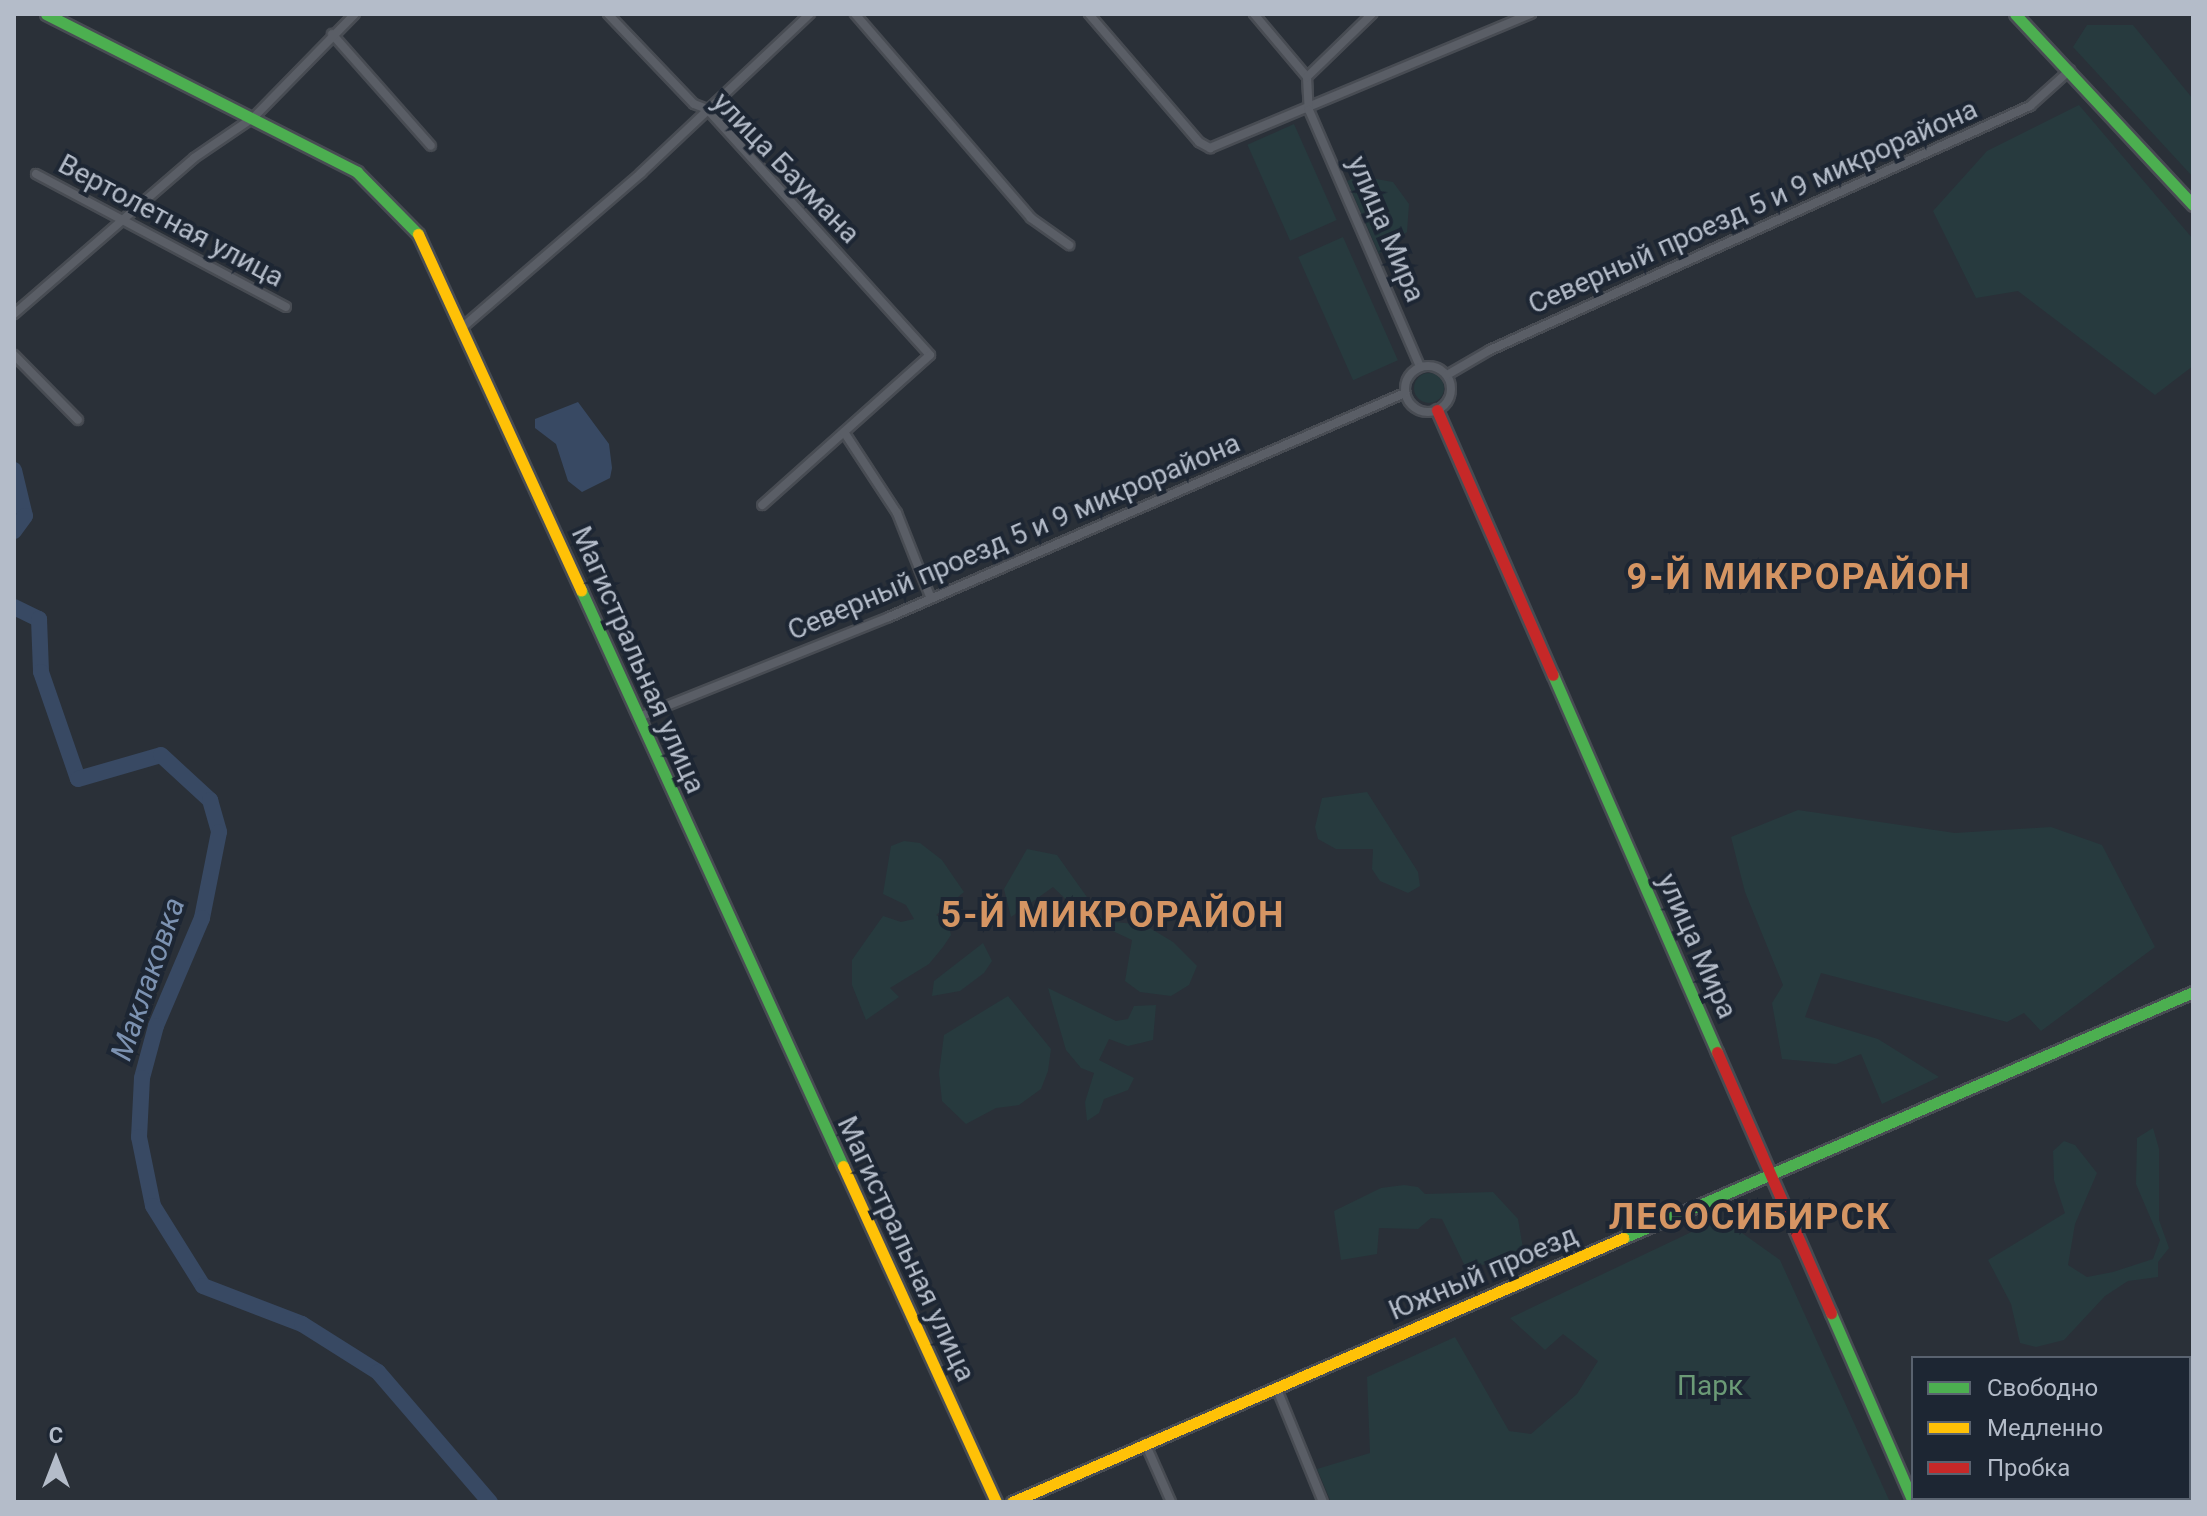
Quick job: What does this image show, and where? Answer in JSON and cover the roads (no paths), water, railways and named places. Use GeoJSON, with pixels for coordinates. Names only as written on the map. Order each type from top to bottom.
{"type":"FeatureCollection","features":[{"type":"Feature","properties":{"kind":"street","name":"Магистральная улица"},"geometry":{"type":"LineString","coordinates":[[46,14],[254,117],[379,189],[420,236],[464,326],[996,1502]]}},
{"type":"Feature","properties":{"kind":"street"},"geometry":{"type":"LineString","coordinates":[[14,314],[194,158],[254,117],[332,34],[355,14]]}},
{"type":"Feature","properties":{"kind":"street","name":"улица Баумана"},"geometry":{"type":"LineString","coordinates":[[608,14],[694,104],[707,109],[930,355],[844,432]]}},
{"type":"Feature","properties":{"kind":"street"},"geometry":{"type":"LineString","coordinates":[[464,326],[810,14]]}},
{"type":"Feature","properties":{"kind":"street"},"geometry":{"type":"LineString","coordinates":[[855,14],[1031,218],[1069,245]]}},
{"type":"Feature","properties":{"kind":"street"},"geometry":{"type":"LineString","coordinates":[[1089,14],[1199,142],[1210,148],[1309,110],[1531,14]]}},
{"type":"Feature","properties":{"kind":"street"},"geometry":{"type":"LineString","coordinates":[[1254,14],[1307,77],[1372,14]]}},
{"type":"Feature","properties":{"kind":"street"},"geometry":{"type":"LineString","coordinates":[[2015,14],[2193,205]]}},
{"type":"Feature","properties":{"kind":"street"},"geometry":{"type":"LineString","coordinates":[[332,34],[431,146]]}},
{"type":"Feature","properties":{"kind":"street","name":"Северный проезд 5 и 9 микрорайона"},"geometry":{"type":"LineString","coordinates":[[1447,375],[1504,344],[2030,106],[2070,70]]}},
{"type":"Feature","properties":{"kind":"street","name":"улица Мира"},"geometry":{"type":"LineString","coordinates":[[1307,77],[1309,110],[1420,367]]}},
{"type":"Feature","properties":{"kind":"street","name":"Вертолетная улица"},"geometry":{"type":"LineString","coordinates":[[36,174],[286,307]]}},
{"type":"Feature","properties":{"kind":"street"},"geometry":{"type":"LineString","coordinates":[[14,355],[78,420]]}},
{"type":"Feature","properties":{"kind":"street"},"geometry":{"type":"LineString","coordinates":[[1435,366],[1447,375],[1451,393],[1437,410],[1417,409],[1405,393],[1408,377],[1420,367],[1435,366]]}},
{"type":"Feature","properties":{"kind":"street","name":"Северный проезд 5 и 9 микрорайона"},"geometry":{"type":"LineString","coordinates":[[639,717],[931,599],[1405,393]]}},
{"type":"Feature","properties":{"kind":"street","name":"улица Мира"},"geometry":{"type":"LineString","coordinates":[[1437,410],[1911,1497]]}},
{"type":"Feature","properties":{"kind":"street"},"geometry":{"type":"LineString","coordinates":[[762,505],[844,432],[897,513],[931,599]]}},
{"type":"Feature","properties":{"kind":"street","name":"Южный проезд"},"geometry":{"type":"LineString","coordinates":[[1012,1502],[2193,992]]}},
{"type":"Feature","properties":{"kind":"street"},"geometry":{"type":"LineString","coordinates":[[1276,1387],[1323,1502]]}},
{"type":"Feature","properties":{"kind":"street"},"geometry":{"type":"LineString","coordinates":[[1145,1443],[1171,1502]]}},
{"type":"Feature","properties":{"kind":"water"},"geometry":{"type":"Polygon","coordinates":[[[578,402],[609,444],[612,468],[610,478],[582,492],[568,481],[556,444],[535,428],[535,419],[578,402]]]}},
{"type":"Feature","properties":{"kind":"waterway","name":"Маклаковка"},"geometry":{"type":"LineString","coordinates":[[14,470],[25,516],[14,531]]}},
{"type":"Feature","properties":{"kind":"waterway","name":"Маклаковка"},"geometry":{"type":"LineString","coordinates":[[14,607],[39,619],[41,672],[78,779],[161,755],[210,800],[219,832],[202,918],[156,1026],[142,1078],[139,1137],[153,1206],[203,1286],[302,1324],[378,1372],[490,1502]]}},
{"type":"Feature","properties":{"kind":"district","name":"9-Й МИКРОРАЙОН"},"geometry":{"type":"Point","coordinates":[1799,578]}},
{"type":"Feature","properties":{"kind":"district","name":"5-Й МИКРОРАЙОН"},"geometry":{"type":"Point","coordinates":[1113,916]}},
{"type":"Feature","properties":{"kind":"district","name":"ЛЕСОСИБИРСК"},"geometry":{"type":"Point","coordinates":[1750,1218]}},
{"type":"Feature","properties":{"kind":"park label","name":"Парк"},"geometry":{"type":"Point","coordinates":[1710,1386]}}]}
